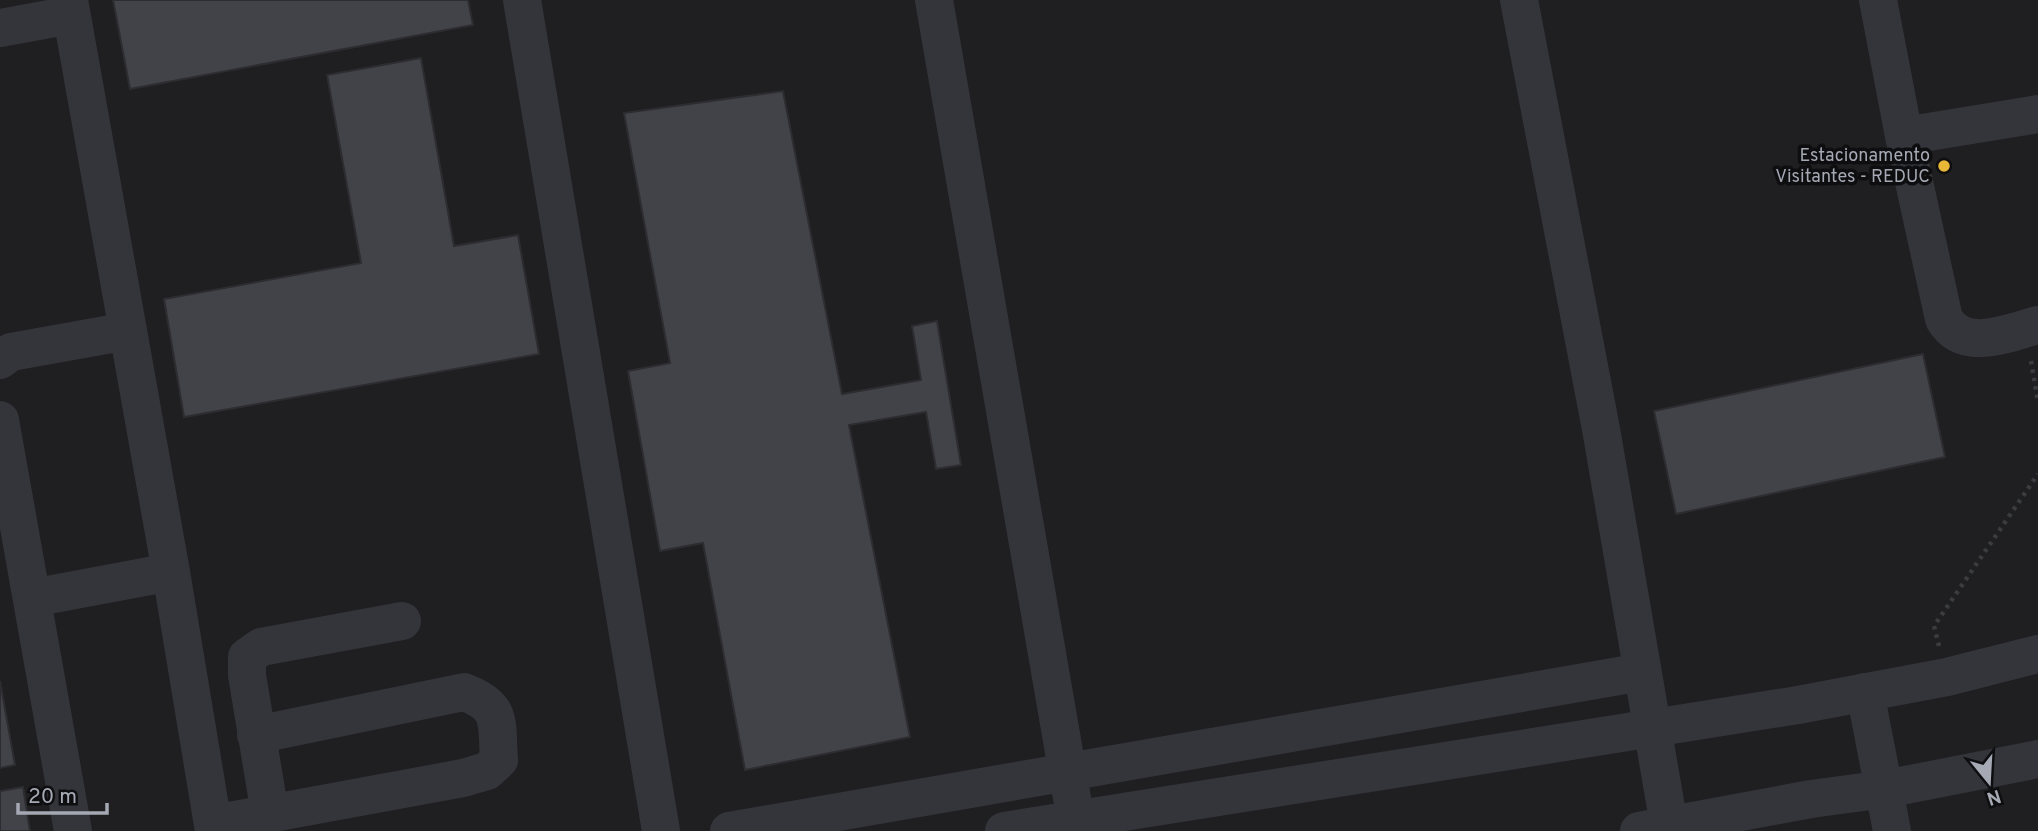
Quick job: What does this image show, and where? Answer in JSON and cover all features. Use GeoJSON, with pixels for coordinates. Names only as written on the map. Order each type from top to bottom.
{"type":"FeatureCollection","features":[{"type":"Feature","properties":{"kind":"lane"},"geometry":{"type":"LineString","coordinates":[[522,0],[661,831]]}},
{"type":"Feature","properties":{"kind":"lane"},"geometry":{"type":"LineString","coordinates":[[934,0],[1076,825]]}},
{"type":"Feature","properties":{"kind":"lane"},"geometry":{"type":"LineString","coordinates":[[1519,0],[1601,429],[1652,729],[1659,829],[2038,759]]}},
{"type":"Feature","properties":{"kind":"lane"},"geometry":{"type":"LineString","coordinates":[[1878,0],[1944,319],[1951,330],[1963,337],[1976,338],[2038,326]]}},
{"type":"Feature","properties":{"kind":"lane"},"geometry":{"type":"LineString","coordinates":[[0,28],[70,8],[214,827],[463,778],[487,771],[499,761],[495,714],[484,700],[464,692],[257,735]]}},
{"type":"Feature","properties":{"kind":"lane"},"geometry":{"type":"LineString","coordinates":[[1904,136],[2038,114]]}},
{"type":"Feature","properties":{"kind":"lane"},"geometry":{"type":"LineString","coordinates":[[0,360],[11,352],[128,331]]}},
{"type":"Feature","properties":{"kind":"lane"},"geometry":{"type":"LineString","coordinates":[[0,420],[73,831]]}},
{"type":"Feature","properties":{"kind":"lane"},"geometry":{"type":"LineString","coordinates":[[32,598],[171,572]]}},
{"type":"Feature","properties":{"kind":"lane"},"geometry":{"type":"LineString","coordinates":[[270,814],[247,675],[247,657],[261,646],[402,621]]}},
{"type":"Feature","properties":{"kind":"lane"},"geometry":{"type":"LineString","coordinates":[[1004,831],[1076,825],[1652,729],[1947,677],[2038,654]]}},
{"type":"Feature","properties":{"kind":"lane"},"geometry":{"type":"LineString","coordinates":[[729,831],[1642,672]]}},
{"type":"Feature","properties":{"kind":"lane"},"geometry":{"type":"LineString","coordinates":[[1865,692],[1892,831]]}},
{"type":"Feature","properties":{"kind":"path"},"geometry":{"type":"LineString","coordinates":[[1947,677],[1934,626],[2038,474]]}},
{"type":"Feature","properties":{"kind":"shaded area"},"geometry":{"type":"Polygon","coordinates":[[[0,0],[2038,0],[2038,831],[0,831],[0,0]]]}},
{"type":"Feature","properties":{"kind":"building"},"geometry":{"type":"Polygon","coordinates":[[[113,0],[468,0],[473,25],[130,89],[113,0]]]}},
{"type":"Feature","properties":{"kind":"building"},"geometry":{"type":"Polygon","coordinates":[[[421,58],[454,246],[518,235],[539,354],[184,417],[164,299],[361,263],[327,75],[421,58]]]}},
{"type":"Feature","properties":{"kind":"building"},"geometry":{"type":"Polygon","coordinates":[[[783,91],[842,394],[921,380],[912,326],[937,321],[961,465],[936,469],[926,412],[849,425],[910,737],[745,770],[703,543],[660,551],[628,371],[670,363],[624,113],[783,91]]]}},
{"type":"Feature","properties":{"kind":"building"},"geometry":{"type":"Polygon","coordinates":[[[1923,354],[1945,457],[1676,514],[1654,411],[1923,354]]]}},
{"type":"Feature","properties":{"kind":"building"},"geometry":{"type":"Polygon","coordinates":[[[0,681],[15,765],[0,768],[0,681]]]}},
{"type":"Feature","properties":{"kind":"building"},"geometry":{"type":"Polygon","coordinates":[[[23,787],[30,831],[0,831],[0,791],[23,787]]]}},
{"type":"Feature","properties":{"kind":"place","name":"Estacionamento Visitantes - REDUC"},"geometry":{"type":"Point","coordinates":[1944,166]}}]}
